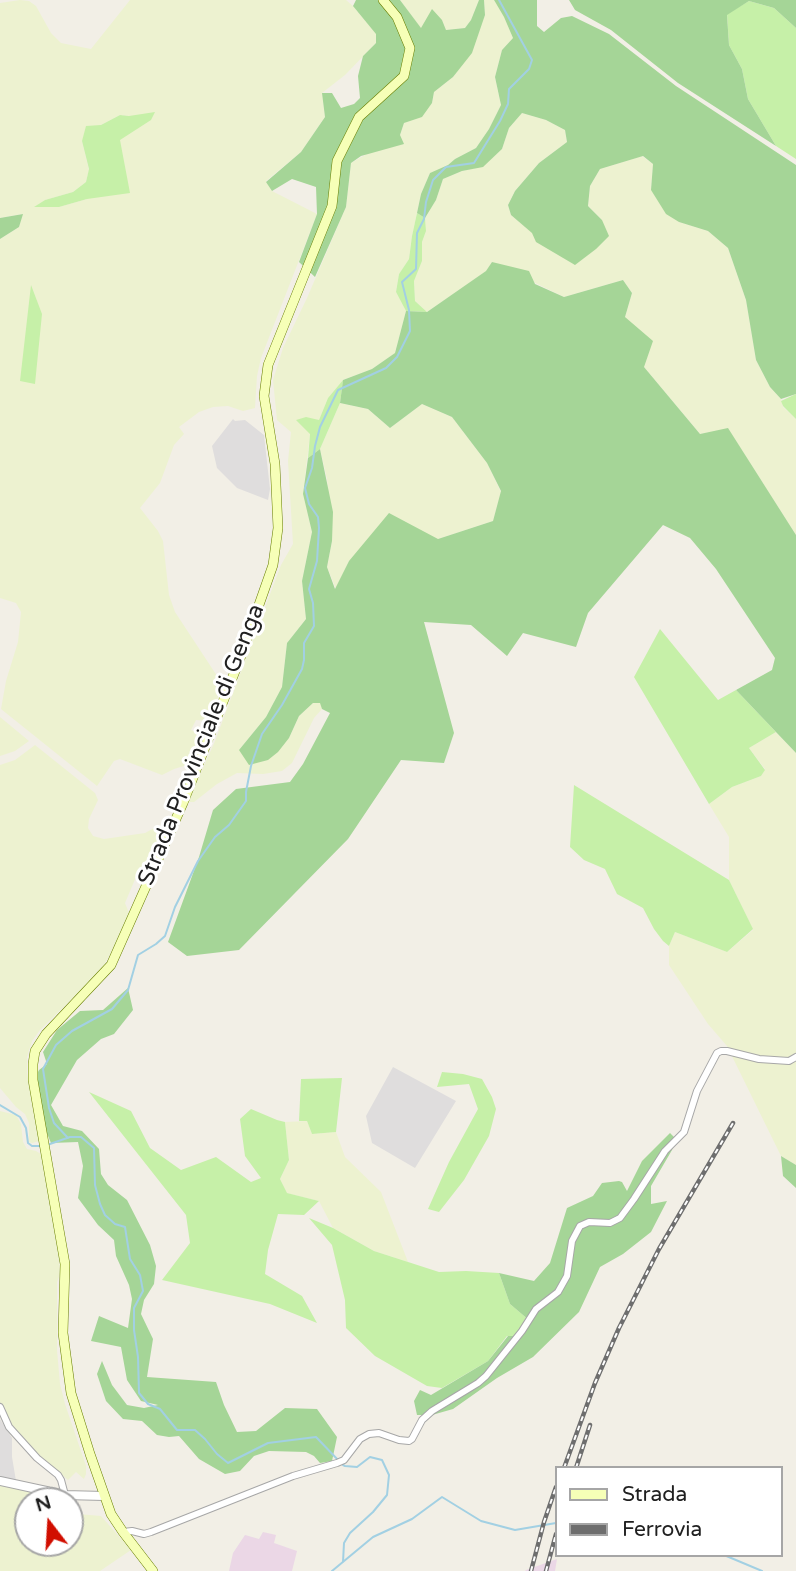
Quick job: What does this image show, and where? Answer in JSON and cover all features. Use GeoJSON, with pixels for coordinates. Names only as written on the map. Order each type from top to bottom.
{"type":"FeatureCollection","features":[{"type":"Feature","properties":{"kind":"main road","name":"Strada Provinciale di Genga"},"geometry":{"type":"LineString","coordinates":[[149,1569],[111,1514],[71,1393],[63,1333],[65,1264],[33,1080],[35,1051],[46,1034],[110,965],[183,803],[241,656],[273,565],[278,528],[275,464],[264,396],[268,365],[332,206],[337,161],[359,117],[404,76],[410,48],[397,17],[383,0]]}},
{"type":"Feature","properties":{"kind":"street"},"geometry":{"type":"LineString","coordinates":[[123,1532],[151,1532],[293,1476],[341,1462],[356,1443],[369,1434],[379,1433],[399,1440],[412,1439],[422,1420],[432,1410],[486,1376],[523,1331],[536,1309],[558,1292],[567,1276],[570,1246],[576,1231],[584,1223],[610,1223],[620,1217],[665,1151],[684,1132],[697,1091],[717,1053],[727,1051],[759,1059],[789,1061],[796,1057]]}},
{"type":"Feature","properties":{"kind":"street"},"geometry":{"type":"LineString","coordinates":[[0,1407],[9,1427],[61,1480],[63,1487]]}},
{"type":"Feature","properties":{"kind":"street"},"geometry":{"type":"LineString","coordinates":[[0,1481],[30,1487]]}},
{"type":"Feature","properties":{"kind":"street"},"geometry":{"type":"LineString","coordinates":[[84,1495],[104,1496]]}},
{"type":"Feature","properties":{"kind":"shaded area"},"geometry":{"type":"Polygon","coordinates":[[[233,419],[245,420],[264,435],[270,489],[268,500],[237,488],[217,468],[212,446],[233,419]]]}},
{"type":"Feature","properties":{"kind":"shaded area"},"geometry":{"type":"Polygon","coordinates":[[[393,1067],[456,1101],[415,1168],[372,1143],[366,1116],[393,1067]]]}},
{"type":"Feature","properties":{"kind":"shaded area"},"geometry":{"type":"Polygon","coordinates":[[[0,1419],[12,1438],[16,1481],[0,1478],[0,1419]]]}},
{"type":"Feature","properties":{"kind":"shaded area"},"geometry":{"type":"Polygon","coordinates":[[[263,1532],[276,1535],[274,1543],[297,1551],[292,1571],[229,1571],[233,1553],[245,1535],[259,1539],[263,1532]]]}},
{"type":"Feature","properties":{"kind":"shaded area"},"geometry":{"type":"Polygon","coordinates":[[[557,1559],[555,1571],[525,1571],[526,1570],[557,1559]]]}},
{"type":"Feature","properties":{"kind":"green space"},"geometry":{"type":"Polygon","coordinates":[[[130,0],[346,0],[376,33],[376,43],[345,75],[322,93],[325,117],[301,152],[266,181],[272,191],[317,214],[261,358],[255,408],[243,411],[228,406],[213,407],[199,412],[179,427],[184,434],[174,445],[160,483],[140,508],[163,541],[169,595],[175,612],[223,685],[208,721],[196,720],[191,730],[203,735],[187,765],[162,775],[120,759],[114,761],[97,786],[1,709],[18,642],[21,612],[16,603],[0,598],[0,239],[19,227],[22,214],[0,218],[0,3],[29,1],[36,6],[51,33],[61,43],[91,49],[130,0]],[[120,115],[101,125],[82,141],[89,170],[86,182],[73,192],[45,200],[35,207],[59,207],[87,199],[129,116],[120,115]]]}},
{"type":"Feature","properties":{"kind":"green space"},"geometry":{"type":"Polygon","coordinates":[[[356,0],[400,0],[421,28],[432,9],[442,20],[446,30],[465,28],[479,0],[484,0],[485,15],[472,53],[453,77],[434,92],[432,103],[422,117],[404,123],[400,135],[404,144],[361,156],[351,163],[346,207],[315,277],[299,262],[317,214],[316,187],[292,179],[272,191],[266,182],[301,152],[325,117],[322,93],[332,93],[341,108],[354,104],[360,98],[358,76],[363,56],[376,43],[376,34],[353,6],[356,0]]]}},
{"type":"Feature","properties":{"kind":"green space"},"geometry":{"type":"Polygon","coordinates":[[[400,0],[479,0],[465,28],[446,30],[442,20],[421,29],[400,0]]]}},
{"type":"Feature","properties":{"kind":"green space"},"geometry":{"type":"Polygon","coordinates":[[[484,0],[494,0],[513,38],[502,50],[495,77],[501,105],[476,148],[430,173],[421,194],[409,259],[399,274],[396,292],[406,311],[395,353],[372,369],[343,380],[328,398],[310,434],[303,494],[312,532],[302,581],[306,619],[287,643],[282,687],[266,717],[239,750],[289,738],[299,716],[313,703],[321,703],[322,709],[314,718],[292,763],[282,771],[263,774],[237,773],[194,802],[188,802],[215,741],[281,565],[293,544],[288,461],[291,432],[277,420],[273,380],[283,348],[346,207],[351,163],[400,135],[404,123],[432,103],[434,92],[453,77],[461,65],[485,15],[484,0]]]}},
{"type":"Feature","properties":{"kind":"green space"},"geometry":{"type":"Polygon","coordinates":[[[494,0],[537,0],[537,26],[544,32],[561,18],[572,16],[609,34],[676,86],[796,165],[796,394],[781,399],[770,387],[756,360],[746,300],[728,248],[708,231],[679,222],[666,214],[651,190],[653,164],[643,156],[600,169],[590,186],[588,206],[602,220],[609,236],[575,265],[536,242],[532,233],[511,215],[508,205],[515,191],[539,163],[567,142],[565,130],[546,120],[522,113],[509,128],[502,149],[483,167],[462,171],[443,179],[436,200],[425,218],[417,213],[430,173],[476,148],[501,105],[495,77],[502,50],[513,38],[494,0]]]}},
{"type":"Feature","properties":{"kind":"green space"},"geometry":{"type":"Polygon","coordinates":[[[569,0],[796,0],[796,28],[774,8],[749,1],[727,15],[729,45],[742,69],[748,99],[776,146],[678,83],[611,30],[575,10],[569,0]]]}},
{"type":"Feature","properties":{"kind":"green space"},"geometry":{"type":"Polygon","coordinates":[[[749,1],[774,8],[796,28],[796,159],[776,146],[748,99],[742,69],[729,45],[727,14],[749,1]]]}},
{"type":"Feature","properties":{"kind":"green space"},"geometry":{"type":"Polygon","coordinates":[[[155,112],[151,120],[120,140],[130,193],[87,199],[59,207],[34,207],[45,200],[73,192],[86,182],[89,169],[82,141],[86,126],[101,125],[120,115],[155,112]]]}},
{"type":"Feature","properties":{"kind":"green space"},"geometry":{"type":"Polygon","coordinates":[[[522,113],[546,120],[565,130],[567,142],[539,163],[515,191],[508,205],[511,215],[558,254],[574,264],[602,220],[588,206],[590,186],[600,169],[642,156],[653,164],[651,190],[679,222],[708,231],[728,248],[746,300],[756,360],[770,387],[781,399],[783,407],[796,419],[796,535],[728,429],[700,434],[644,367],[625,317],[632,293],[623,280],[564,297],[492,262],[487,271],[427,312],[415,301],[414,281],[422,261],[425,218],[436,200],[443,179],[483,166],[502,149],[509,128],[522,113]]]}},
{"type":"Feature","properties":{"kind":"green space"},"geometry":{"type":"Polygon","coordinates":[[[417,213],[425,218],[426,231],[422,242],[422,261],[414,281],[415,301],[427,312],[406,311],[396,292],[399,274],[409,259],[417,213]]]}},
{"type":"Feature","properties":{"kind":"green space"},"geometry":{"type":"Polygon","coordinates":[[[23,214],[19,227],[0,239],[0,218],[23,214]]]}},
{"type":"Feature","properties":{"kind":"green space"},"geometry":{"type":"Polygon","coordinates":[[[492,262],[529,271],[535,284],[564,297],[623,280],[632,293],[625,317],[653,341],[644,367],[700,434],[728,428],[796,535],[796,753],[736,690],[772,670],[775,658],[716,569],[690,538],[663,525],[588,613],[576,647],[523,633],[507,656],[471,625],[424,622],[454,733],[444,763],[401,760],[348,839],[239,950],[187,956],[168,942],[213,810],[236,789],[290,782],[303,764],[330,713],[322,709],[320,703],[313,703],[299,716],[289,738],[268,760],[249,765],[239,750],[266,717],[282,687],[287,643],[306,619],[302,581],[312,532],[303,494],[308,458],[320,449],[333,512],[332,541],[327,567],[335,589],[349,561],[389,513],[438,539],[493,521],[501,491],[487,463],[452,417],[422,404],[390,428],[368,409],[340,403],[343,380],[372,369],[395,353],[406,311],[427,312],[486,271],[492,262]]]}},
{"type":"Feature","properties":{"kind":"green space"},"geometry":{"type":"Polygon","coordinates":[[[31,285],[42,314],[35,384],[20,381],[31,285]]]}},
{"type":"Feature","properties":{"kind":"green space"},"geometry":{"type":"Polygon","coordinates":[[[343,380],[340,403],[320,449],[308,458],[310,434],[296,420],[306,417],[319,420],[328,398],[343,380]]]}},
{"type":"Feature","properties":{"kind":"green space"},"geometry":{"type":"Polygon","coordinates":[[[796,394],[796,419],[781,401],[796,394]]]}},
{"type":"Feature","properties":{"kind":"green space"},"geometry":{"type":"Polygon","coordinates":[[[340,403],[368,409],[390,428],[422,404],[452,417],[487,463],[501,492],[493,521],[438,539],[349,561],[336,589],[327,567],[332,541],[327,479],[320,449],[340,403]]]}},
{"type":"Feature","properties":{"kind":"green space"},"geometry":{"type":"Polygon","coordinates":[[[660,629],[718,700],[736,690],[776,732],[749,748],[765,770],[761,776],[732,787],[709,804],[634,677],[660,629]]]}},
{"type":"Feature","properties":{"kind":"green space"},"geometry":{"type":"Polygon","coordinates":[[[0,717],[29,741],[15,751],[0,756],[0,717]]]}},
{"type":"Feature","properties":{"kind":"green space"},"geometry":{"type":"Polygon","coordinates":[[[776,732],[796,753],[796,1165],[781,1156],[727,1046],[708,1024],[669,965],[669,946],[675,932],[727,952],[753,930],[729,880],[729,837],[709,804],[732,787],[761,776],[765,769],[749,748],[776,732]]]}},
{"type":"Feature","properties":{"kind":"green space"},"geometry":{"type":"Polygon","coordinates":[[[35,745],[95,793],[98,800],[88,828],[93,836],[104,839],[145,833],[158,826],[164,833],[150,868],[136,877],[125,903],[129,913],[104,965],[32,1041],[27,1057],[27,1073],[39,1141],[32,1143],[29,1142],[29,1123],[25,1114],[0,1088],[0,765],[15,760],[35,745]]]}},
{"type":"Feature","properties":{"kind":"green space"},"geometry":{"type":"Polygon","coordinates":[[[574,785],[729,880],[753,929],[727,952],[675,932],[669,946],[654,929],[643,908],[617,894],[605,869],[584,860],[570,847],[574,785]]]}},
{"type":"Feature","properties":{"kind":"green space"},"geometry":{"type":"Polygon","coordinates":[[[128,988],[133,1010],[114,1034],[101,1039],[77,1060],[51,1105],[63,1126],[82,1131],[99,1149],[101,1174],[108,1185],[127,1200],[150,1245],[156,1266],[154,1284],[144,1300],[141,1314],[153,1339],[147,1377],[216,1382],[237,1432],[256,1431],[285,1408],[317,1409],[337,1437],[332,1461],[320,1463],[306,1452],[269,1451],[254,1456],[240,1471],[225,1474],[199,1459],[179,1436],[157,1435],[142,1421],[123,1419],[106,1401],[97,1374],[102,1361],[112,1385],[127,1405],[144,1408],[158,1405],[141,1401],[127,1380],[121,1347],[91,1341],[99,1316],[128,1328],[132,1299],[116,1256],[114,1240],[98,1225],[78,1198],[83,1166],[78,1142],[51,1143],[43,1124],[35,1078],[39,1070],[47,1064],[43,1052],[57,1030],[80,1011],[103,1010],[128,988]]]}},
{"type":"Feature","properties":{"kind":"green space"},"geometry":{"type":"Polygon","coordinates":[[[442,1072],[482,1079],[496,1109],[489,1136],[464,1180],[439,1212],[428,1209],[449,1162],[478,1109],[469,1084],[437,1087],[442,1072]]]}},
{"type":"Feature","properties":{"kind":"green space"},"geometry":{"type":"Polygon","coordinates":[[[342,1078],[336,1132],[312,1134],[307,1121],[299,1121],[301,1079],[342,1078]]]}},
{"type":"Feature","properties":{"kind":"green space"},"geometry":{"type":"Polygon","coordinates":[[[89,1092],[131,1111],[150,1148],[181,1170],[216,1157],[251,1182],[261,1178],[245,1156],[240,1119],[251,1109],[285,1122],[289,1160],[280,1179],[287,1193],[319,1201],[304,1215],[278,1214],[268,1250],[265,1274],[302,1296],[317,1323],[270,1304],[162,1280],[190,1243],[186,1215],[89,1092]]]}},
{"type":"Feature","properties":{"kind":"green space"},"geometry":{"type":"Polygon","coordinates":[[[0,1111],[16,1115],[27,1149],[41,1154],[59,1251],[57,1350],[60,1384],[86,1466],[84,1479],[76,1472],[68,1480],[38,1454],[12,1425],[0,1403],[0,1111]]]}},
{"type":"Feature","properties":{"kind":"green space"},"geometry":{"type":"Polygon","coordinates":[[[307,1121],[312,1134],[336,1132],[345,1157],[381,1192],[408,1262],[374,1251],[333,1228],[319,1201],[286,1193],[280,1179],[289,1160],[285,1122],[307,1121]]]}},
{"type":"Feature","properties":{"kind":"green space"},"geometry":{"type":"Polygon","coordinates":[[[670,1133],[676,1139],[651,1186],[651,1204],[667,1201],[651,1232],[623,1254],[600,1267],[579,1312],[533,1357],[453,1409],[432,1415],[417,1415],[414,1401],[420,1390],[431,1395],[488,1361],[508,1336],[520,1336],[530,1321],[510,1304],[499,1273],[534,1281],[550,1263],[567,1208],[593,1196],[602,1183],[619,1181],[627,1191],[642,1161],[670,1133]]]}},
{"type":"Feature","properties":{"kind":"green space"},"geometry":{"type":"Polygon","coordinates":[[[781,1156],[796,1165],[796,1188],[783,1176],[781,1156]]]}},
{"type":"Feature","properties":{"kind":"green space"},"geometry":{"type":"Polygon","coordinates":[[[309,1218],[374,1251],[439,1272],[499,1273],[510,1304],[530,1321],[520,1336],[507,1336],[488,1361],[442,1388],[427,1386],[375,1356],[346,1328],[345,1300],[332,1245],[309,1218]]]}},
{"type":"Feature","properties":{"kind":"green space"},"geometry":{"type":"Polygon","coordinates":[[[0,1485],[14,1487],[14,1557],[84,1557],[84,1515],[101,1516],[131,1550],[100,1571],[0,1571],[0,1485]]]}},
{"type":"Feature","properties":{"kind":"waterway"},"geometry":{"type":"LineString","coordinates":[[68,1138],[54,1123],[43,1069],[56,1045],[72,1031],[112,1009],[128,990],[138,955],[165,936],[175,907],[198,861],[246,801],[251,766],[262,734],[302,669],[304,643],[314,626],[309,589],[317,561],[319,528],[318,517],[309,504],[305,488],[320,427],[338,390],[386,368],[397,357],[410,331],[409,310],[402,282],[416,269],[417,233],[424,219],[433,180],[446,167],[474,163],[500,121],[508,104],[509,89],[529,69],[532,60],[499,0]]}},
{"type":"Feature","properties":{"kind":"waterway"},"geometry":{"type":"LineString","coordinates":[[0,1105],[20,1117],[26,1128],[28,1143],[41,1146]]}},
{"type":"Feature","properties":{"kind":"waterway"},"geometry":{"type":"LineString","coordinates":[[47,1145],[70,1137],[81,1137],[94,1148],[95,1185],[100,1204],[105,1215],[115,1224],[125,1227],[130,1259],[140,1275],[143,1291],[134,1308],[134,1330],[139,1393],[148,1404],[160,1409],[177,1430],[195,1430],[228,1463],[268,1443],[316,1437],[339,1461]]}},
{"type":"Feature","properties":{"kind":"waterway"},"geometry":{"type":"LineString","coordinates":[[343,1465],[357,1467],[370,1457],[382,1460],[389,1475],[387,1495],[350,1533],[344,1543],[343,1562]]}},
{"type":"Feature","properties":{"kind":"waterway"},"geometry":{"type":"LineString","coordinates":[[332,1571],[373,1537],[412,1519],[442,1497],[481,1521],[515,1530],[554,1523]]}},
{"type":"Feature","properties":{"kind":"waterway"},"geometry":{"type":"LineString","coordinates":[[729,1557],[762,1571]]}},
{"type":"Feature","properties":{"kind":"railway"},"geometry":{"type":"LineString","coordinates":[[565,1466],[595,1383],[619,1328],[659,1249],[733,1123]]}},
{"type":"Feature","properties":{"kind":"railway"},"geometry":{"type":"LineString","coordinates":[[577,1466],[590,1425]]}},
{"type":"Feature","properties":{"kind":"railway"},"geometry":{"type":"LineString","coordinates":[[531,1571],[554,1493]]}},
{"type":"Feature","properties":{"kind":"railway"},"geometry":{"type":"LineString","coordinates":[[546,1571],[554,1541]]}}]}
